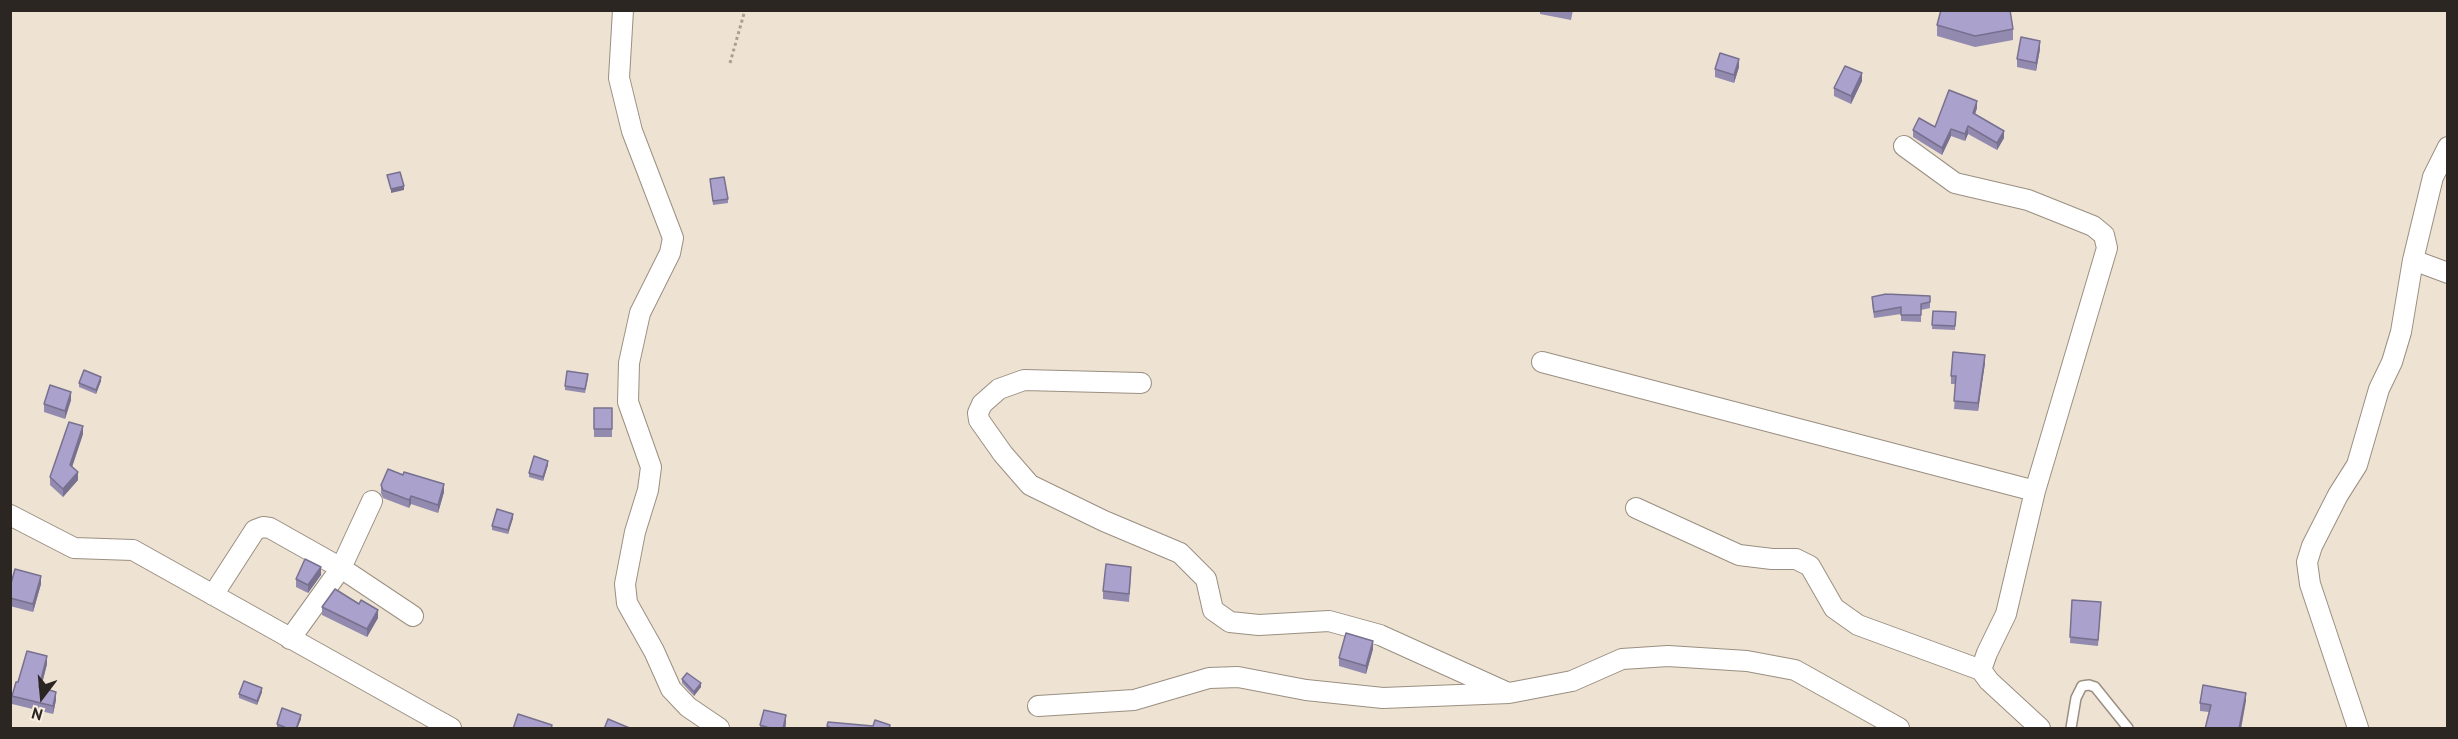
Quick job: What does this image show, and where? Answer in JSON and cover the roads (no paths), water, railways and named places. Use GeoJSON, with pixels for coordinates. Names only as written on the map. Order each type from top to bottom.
{"type":"FeatureCollection","features":[{"type":"Feature","properties":{"kind":"street"},"geometry":{"type":"LineString","coordinates":[[623,10],[619,78],[632,131],[672,237],[670,254],[640,313],[629,363],[628,402],[651,467],[648,490],[635,531],[625,584],[627,603],[654,651],[671,689],[688,706],[719,729]]}},
{"type":"Feature","properties":{"kind":"street"},"geometry":{"type":"LineString","coordinates":[[1904,146],[1955,183],[2028,200],[2093,226],[2104,235],[2107,248],[2035,491],[2006,614],[1981,670]]}},
{"type":"Feature","properties":{"kind":"street"},"geometry":{"type":"LineString","coordinates":[[2358,729],[2310,584],[2307,562],[2312,546],[2338,495],[2357,465],[2379,389],[2392,362],[2401,332],[2413,260],[2433,177],[2448,147]]}},
{"type":"Feature","properties":{"kind":"street"},"geometry":{"type":"LineString","coordinates":[[2413,260],[2448,273]]}},
{"type":"Feature","properties":{"kind":"street"},"geometry":{"type":"LineString","coordinates":[[1542,362],[2035,491]]}},
{"type":"Feature","properties":{"kind":"street"},"geometry":{"type":"LineString","coordinates":[[1141,382],[1024,380],[999,388],[982,404],[978,413],[979,420],[1003,454],[1030,485],[1104,521],[1180,553],[1206,579],[1213,610],[1230,622],[1259,625],[1329,621],[1380,635],[1509,693]]}},
{"type":"Feature","properties":{"kind":"street"},"geometry":{"type":"LineString","coordinates":[[290,639],[341,568],[372,501]]}},
{"type":"Feature","properties":{"kind":"street"},"geometry":{"type":"LineString","coordinates":[[1636,508],[1739,555],[1796,559],[1810,566],[1834,608],[1858,625],[1981,670],[1989,681],[2040,729]]}},
{"type":"Feature","properties":{"kind":"street"},"geometry":{"type":"LineString","coordinates":[[10,515],[74,548],[133,550],[450,729]]}},
{"type":"Feature","properties":{"kind":"street"},"geometry":{"type":"LineString","coordinates":[[213,595],[255,530],[263,527],[270,528],[341,568],[413,616]]}},
{"type":"Feature","properties":{"kind":"street"},"geometry":{"type":"LineString","coordinates":[[1038,706],[1134,700],[1209,678],[1238,676],[1306,690],[1383,698],[1509,693],[1572,681],[1622,659],[1668,656],[1747,661],[1795,670],[1899,729]]}},
{"type":"Feature","properties":{"kind":"lane"},"geometry":{"type":"LineString","coordinates":[[2071,729],[2076,698],[2082,686],[2089,685],[2096,687],[2128,729]]}}]}
